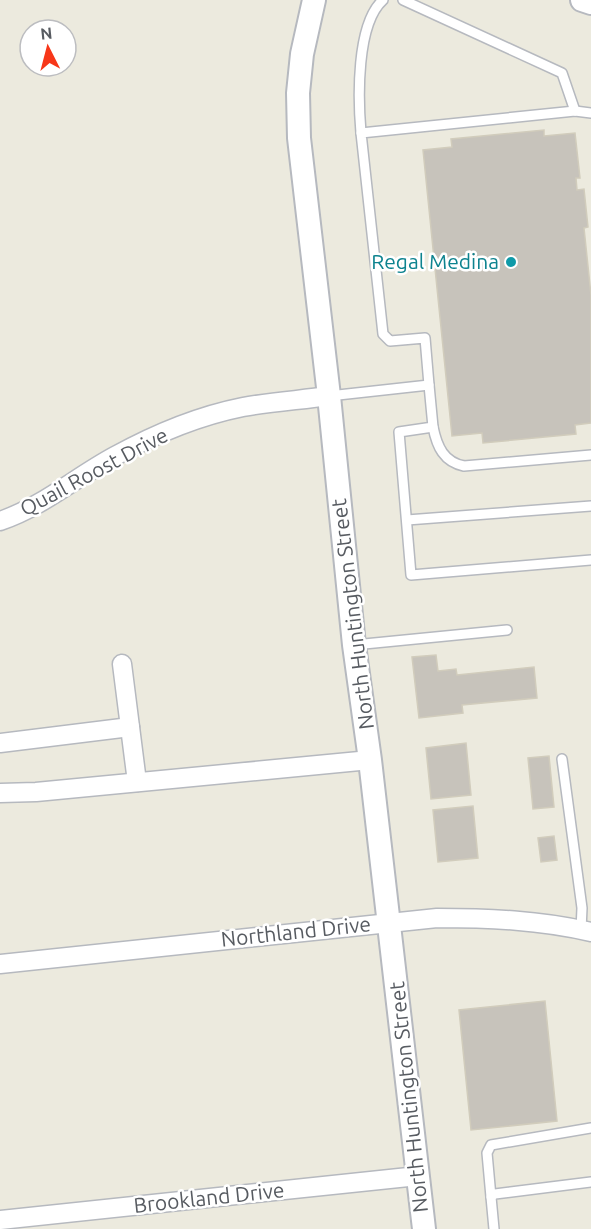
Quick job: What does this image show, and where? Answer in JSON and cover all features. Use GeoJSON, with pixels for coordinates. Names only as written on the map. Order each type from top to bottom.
{"type":"FeatureCollection","features":[{"type":"Feature","properties":{"kind":"street","name":"North Huntington Street"},"geometry":{"type":"LineString","coordinates":[[314,0],[302,54],[298,93],[299,138],[329,396],[354,645],[370,760],[424,1229]]}},
{"type":"Feature","properties":{"kind":"street"},"geometry":{"type":"LineString","coordinates":[[582,0],[591,3]]}},
{"type":"Feature","properties":{"kind":"street","name":"Quail Roost Drive"},"geometry":{"type":"LineString","coordinates":[[0,521],[45,500],[114,456],[167,431],[243,407],[329,396]]}},
{"type":"Feature","properties":{"kind":"street"},"geometry":{"type":"LineString","coordinates":[[123,664],[137,782]]}},
{"type":"Feature","properties":{"kind":"street"},"geometry":{"type":"LineString","coordinates":[[0,742],[130,727]]}},
{"type":"Feature","properties":{"kind":"street"},"geometry":{"type":"LineString","coordinates":[[0,793],[36,792],[370,760]]}},
{"type":"Feature","properties":{"kind":"street","name":"Northland Drive"},"geometry":{"type":"LineString","coordinates":[[0,964],[436,918],[484,918],[542,923],[586,931]]}},
{"type":"Feature","properties":{"kind":"street","name":"Brookland Drive"},"geometry":{"type":"LineString","coordinates":[[0,1220],[418,1176]]}},
{"type":"Feature","properties":{"kind":"lane"},"geometry":{"type":"LineString","coordinates":[[382,0],[376,6],[362,54],[359,82],[361,133],[383,334],[390,341],[425,338],[433,428],[439,450],[454,464],[464,466],[591,455]]}},
{"type":"Feature","properties":{"kind":"lane"},"geometry":{"type":"LineString","coordinates":[[403,0],[562,73],[574,111]]}},
{"type":"Feature","properties":{"kind":"lane"},"geometry":{"type":"LineString","coordinates":[[361,133],[574,111],[591,113]]}},
{"type":"Feature","properties":{"kind":"lane"},"geometry":{"type":"LineString","coordinates":[[329,396],[429,385]]}},
{"type":"Feature","properties":{"kind":"lane"},"geometry":{"type":"LineString","coordinates":[[433,428],[399,432],[411,575],[591,560]]}},
{"type":"Feature","properties":{"kind":"lane"},"geometry":{"type":"LineString","coordinates":[[407,520],[591,506]]}},
{"type":"Feature","properties":{"kind":"lane"},"geometry":{"type":"LineString","coordinates":[[354,645],[507,630]]}},
{"type":"Feature","properties":{"kind":"lane"},"geometry":{"type":"LineString","coordinates":[[562,759],[586,931]]}},
{"type":"Feature","properties":{"kind":"lane"},"geometry":{"type":"LineString","coordinates":[[494,1229],[487,1153],[491,1146],[591,1128]]}},
{"type":"Feature","properties":{"kind":"lane"},"geometry":{"type":"LineString","coordinates":[[491,1197],[495,1194],[591,1182]]}},
{"type":"Feature","properties":{"kind":"building","name":"Regal Medina"},"geometry":{"type":"Polygon","coordinates":[[[544,130],[544,136],[575,133],[580,178],[576,178],[577,190],[584,189],[588,227],[584,228],[591,295],[591,423],[575,425],[576,434],[483,443],[482,433],[452,436],[423,150],[452,147],[451,139],[544,130]]]}},
{"type":"Feature","properties":{"kind":"building"},"geometry":{"type":"Polygon","coordinates":[[[436,655],[438,671],[456,669],[457,675],[534,667],[537,698],[462,705],[463,713],[419,718],[412,657],[436,655]]]}},
{"type":"Feature","properties":{"kind":"building"},"geometry":{"type":"Polygon","coordinates":[[[466,743],[471,795],[431,799],[426,748],[466,743]]]}},
{"type":"Feature","properties":{"kind":"building"},"geometry":{"type":"Polygon","coordinates":[[[549,756],[554,807],[533,809],[528,758],[549,756]]]}},
{"type":"Feature","properties":{"kind":"building"},"geometry":{"type":"Polygon","coordinates":[[[473,806],[478,858],[438,862],[433,810],[473,806]]]}},
{"type":"Feature","properties":{"kind":"building"},"geometry":{"type":"Polygon","coordinates":[[[554,836],[557,860],[541,862],[538,838],[554,836]]]}},
{"type":"Feature","properties":{"kind":"building"},"geometry":{"type":"Polygon","coordinates":[[[545,1001],[557,1121],[471,1130],[459,1010],[545,1001]]]}},
{"type":"Feature","properties":{"kind":"place","name":"Regal Medina"},"geometry":{"type":"Point","coordinates":[511,262]}}]}
